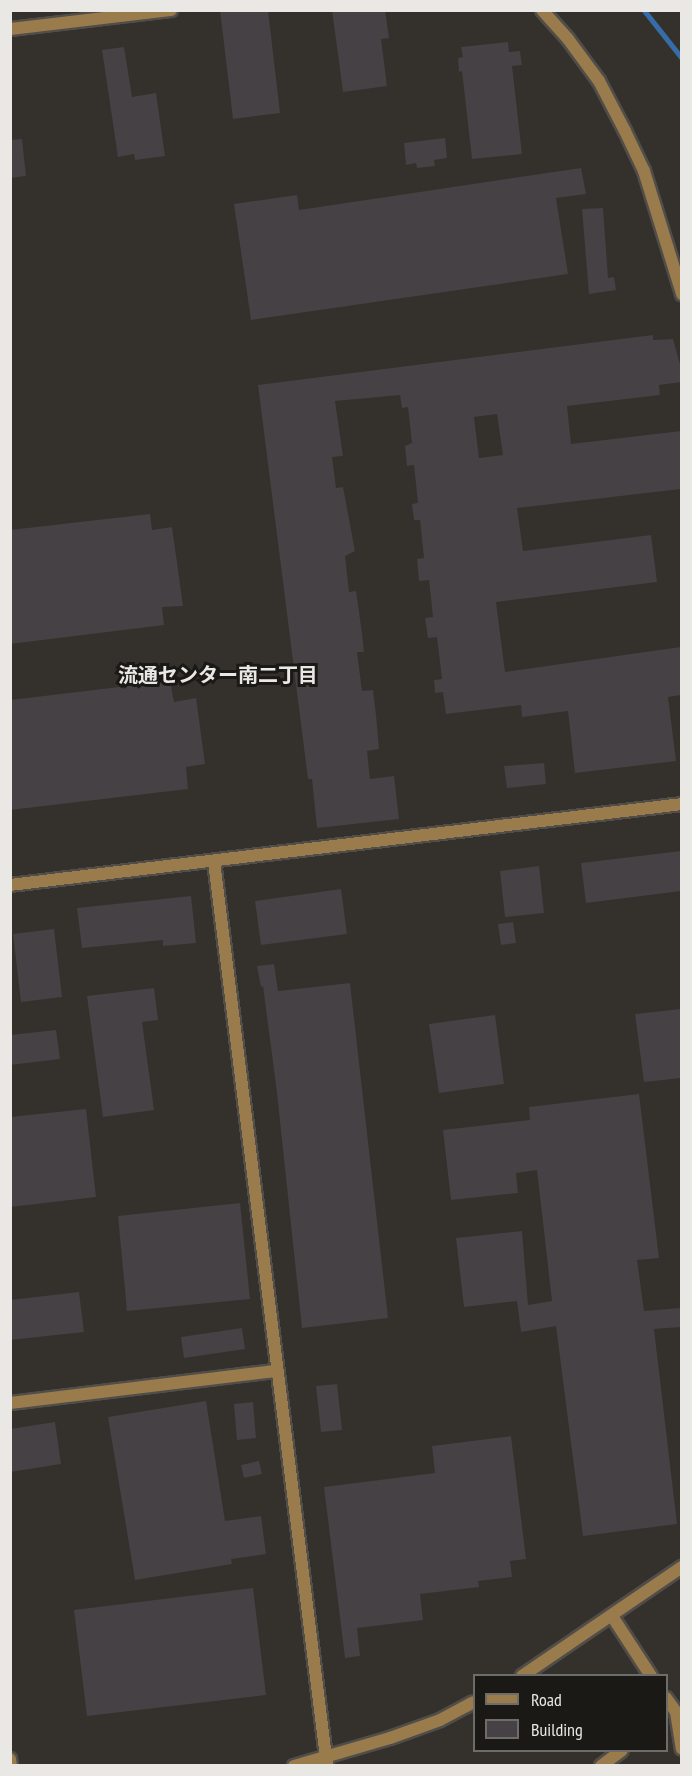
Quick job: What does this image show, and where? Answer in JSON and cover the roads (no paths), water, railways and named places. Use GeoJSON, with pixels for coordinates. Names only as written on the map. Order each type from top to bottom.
{"type":"FeatureCollection","features":[{"type":"Feature","properties":{"kind":"street"},"geometry":{"type":"LineString","coordinates":[[10,29],[171,10]]}},
{"type":"Feature","properties":{"kind":"street"},"geometry":{"type":"LineString","coordinates":[[542,10],[568,39],[599,81],[626,131],[644,171],[681,294]]}},
{"type":"Feature","properties":{"kind":"street"},"geometry":{"type":"LineString","coordinates":[[10,885],[681,804]]}},
{"type":"Feature","properties":{"kind":"street"},"geometry":{"type":"LineString","coordinates":[[214,861],[275,1371],[326,1761]]}},
{"type":"Feature","properties":{"kind":"street"},"geometry":{"type":"LineString","coordinates":[[10,1402],[275,1371]]}},
{"type":"Feature","properties":{"kind":"street"},"geometry":{"type":"LineString","coordinates":[[525,1674],[681,1567]]}},
{"type":"Feature","properties":{"kind":"street"},"geometry":{"type":"LineString","coordinates":[[612,1616],[650,1674]]}},
{"type":"Feature","properties":{"kind":"street"},"geometry":{"type":"LineString","coordinates":[[294,1766],[326,1761],[440,1720],[473,1703]]}},
{"type":"Feature","properties":{"kind":"street"},"geometry":{"type":"LineString","coordinates":[[675,1713],[681,1749]]}},
{"type":"Feature","properties":{"kind":"street"},"geometry":{"type":"LineString","coordinates":[[601,1766],[619,1752]]}},
{"type":"Feature","properties":{"kind":"street"},"geometry":{"type":"LineString","coordinates":[[10,1759],[11,1766]]}},
{"type":"Feature","properties":{"kind":"waterway"},"geometry":{"type":"LineString","coordinates":[[644,10],[682,58]]}},
{"type":"Feature","properties":{"kind":"district","name":"流通センター南二丁目"},"geometry":{"type":"Point","coordinates":[218,675]}}]}
